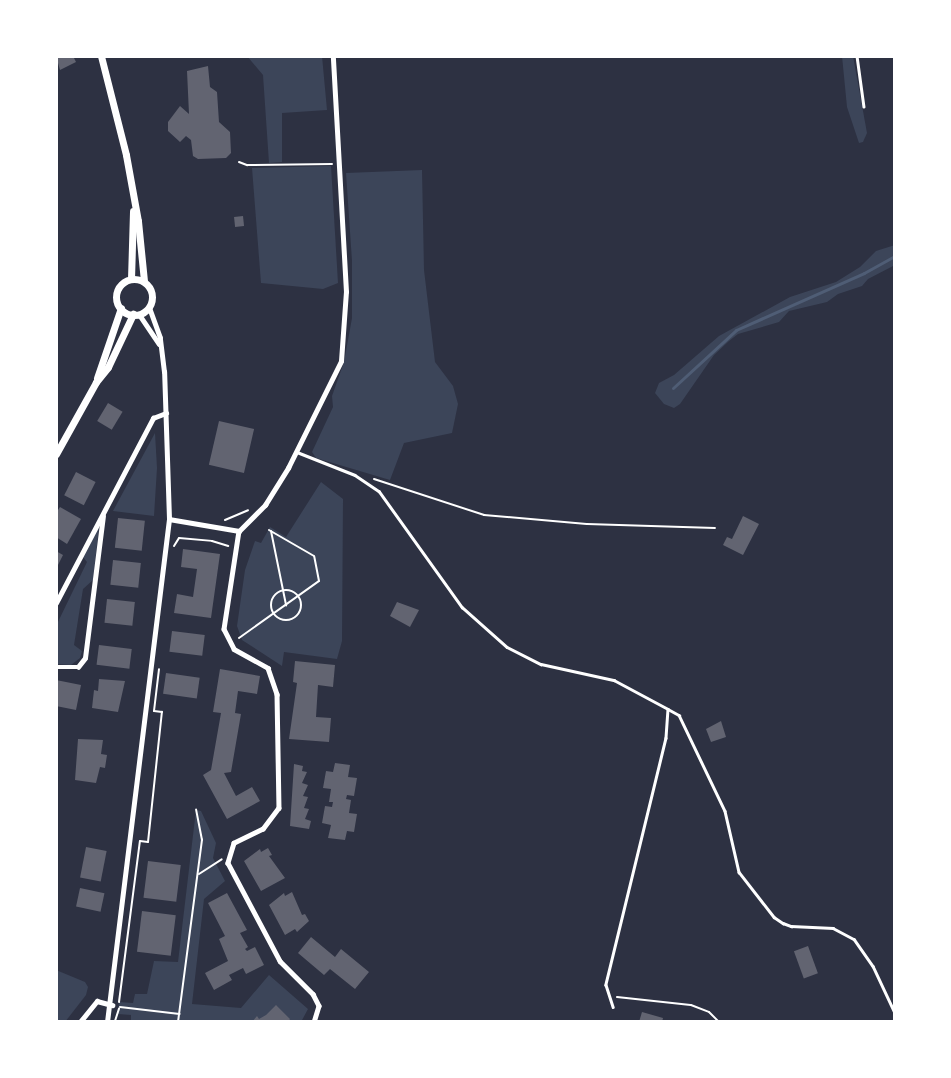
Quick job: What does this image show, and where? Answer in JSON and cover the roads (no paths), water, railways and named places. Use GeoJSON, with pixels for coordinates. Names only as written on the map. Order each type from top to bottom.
{"type":"FeatureCollection","features":[{"type":"Feature","properties":{"kind":"main road"},"geometry":{"type":"LineString","coordinates":[[56,454],[96,382],[108,367],[136,314],[149,307],[151,289],[144,281],[126,155],[101,56]]}},
{"type":"Feature","properties":{"kind":"main road"},"geometry":{"type":"LineString","coordinates":[[131,279],[134,206]]}},
{"type":"Feature","properties":{"kind":"main road"},"geometry":{"type":"LineString","coordinates":[[96,382],[121,308],[117,295],[119,287],[131,279],[144,281]]}},
{"type":"Feature","properties":{"kind":"main road"},"geometry":{"type":"LineString","coordinates":[[121,308],[136,314]]}},
{"type":"Feature","properties":{"kind":"street"},"geometry":{"type":"LineString","coordinates":[[314,1022],[319,1006],[313,994],[280,961],[228,863],[234,843],[264,829],[279,808],[277,694],[268,668],[234,649],[224,629],[238,531],[266,505],[297,452],[341,360],[346,292],[333,56]]}},
{"type":"Feature","properties":{"kind":"street"},"geometry":{"type":"LineString","coordinates":[[107,1022],[112,1004],[169,518],[166,413],[160,347],[149,307]]}},
{"type":"Feature","properties":{"kind":"street"},"geometry":{"type":"LineString","coordinates":[[136,314],[160,347]]}},
{"type":"Feature","properties":{"kind":"street"},"geometry":{"type":"LineString","coordinates":[[56,603],[153,418],[166,413]]}},
{"type":"Feature","properties":{"kind":"street"},"geometry":{"type":"LineString","coordinates":[[56,667],[78,668],[85,658],[104,512]]}},
{"type":"Feature","properties":{"kind":"street"},"geometry":{"type":"LineString","coordinates":[[169,518],[238,531]]}},
{"type":"Feature","properties":{"kind":"street"},"geometry":{"type":"LineString","coordinates":[[80,1022],[97,1001],[112,1004]]}},
{"type":"Feature","properties":{"kind":"lane"},"geometry":{"type":"LineString","coordinates":[[856,56],[864,107]]}},
{"type":"Feature","properties":{"kind":"lane"},"geometry":{"type":"LineString","coordinates":[[297,452],[355,474],[379,491],[462,607],[507,647],[541,664],[614,680],[679,715],[725,811],[739,872],[774,918],[791,926],[833,928],[854,939],[873,966],[895,1013]]}},
{"type":"Feature","properties":{"kind":"lane"},"geometry":{"type":"LineString","coordinates":[[613,1007],[606,985],[666,738],[668,709]]}},
{"type":"Feature","properties":{"kind":"waterway"},"geometry":{"type":"LineString","coordinates":[[673,388],[736,330],[864,273],[895,256]]}}]}
